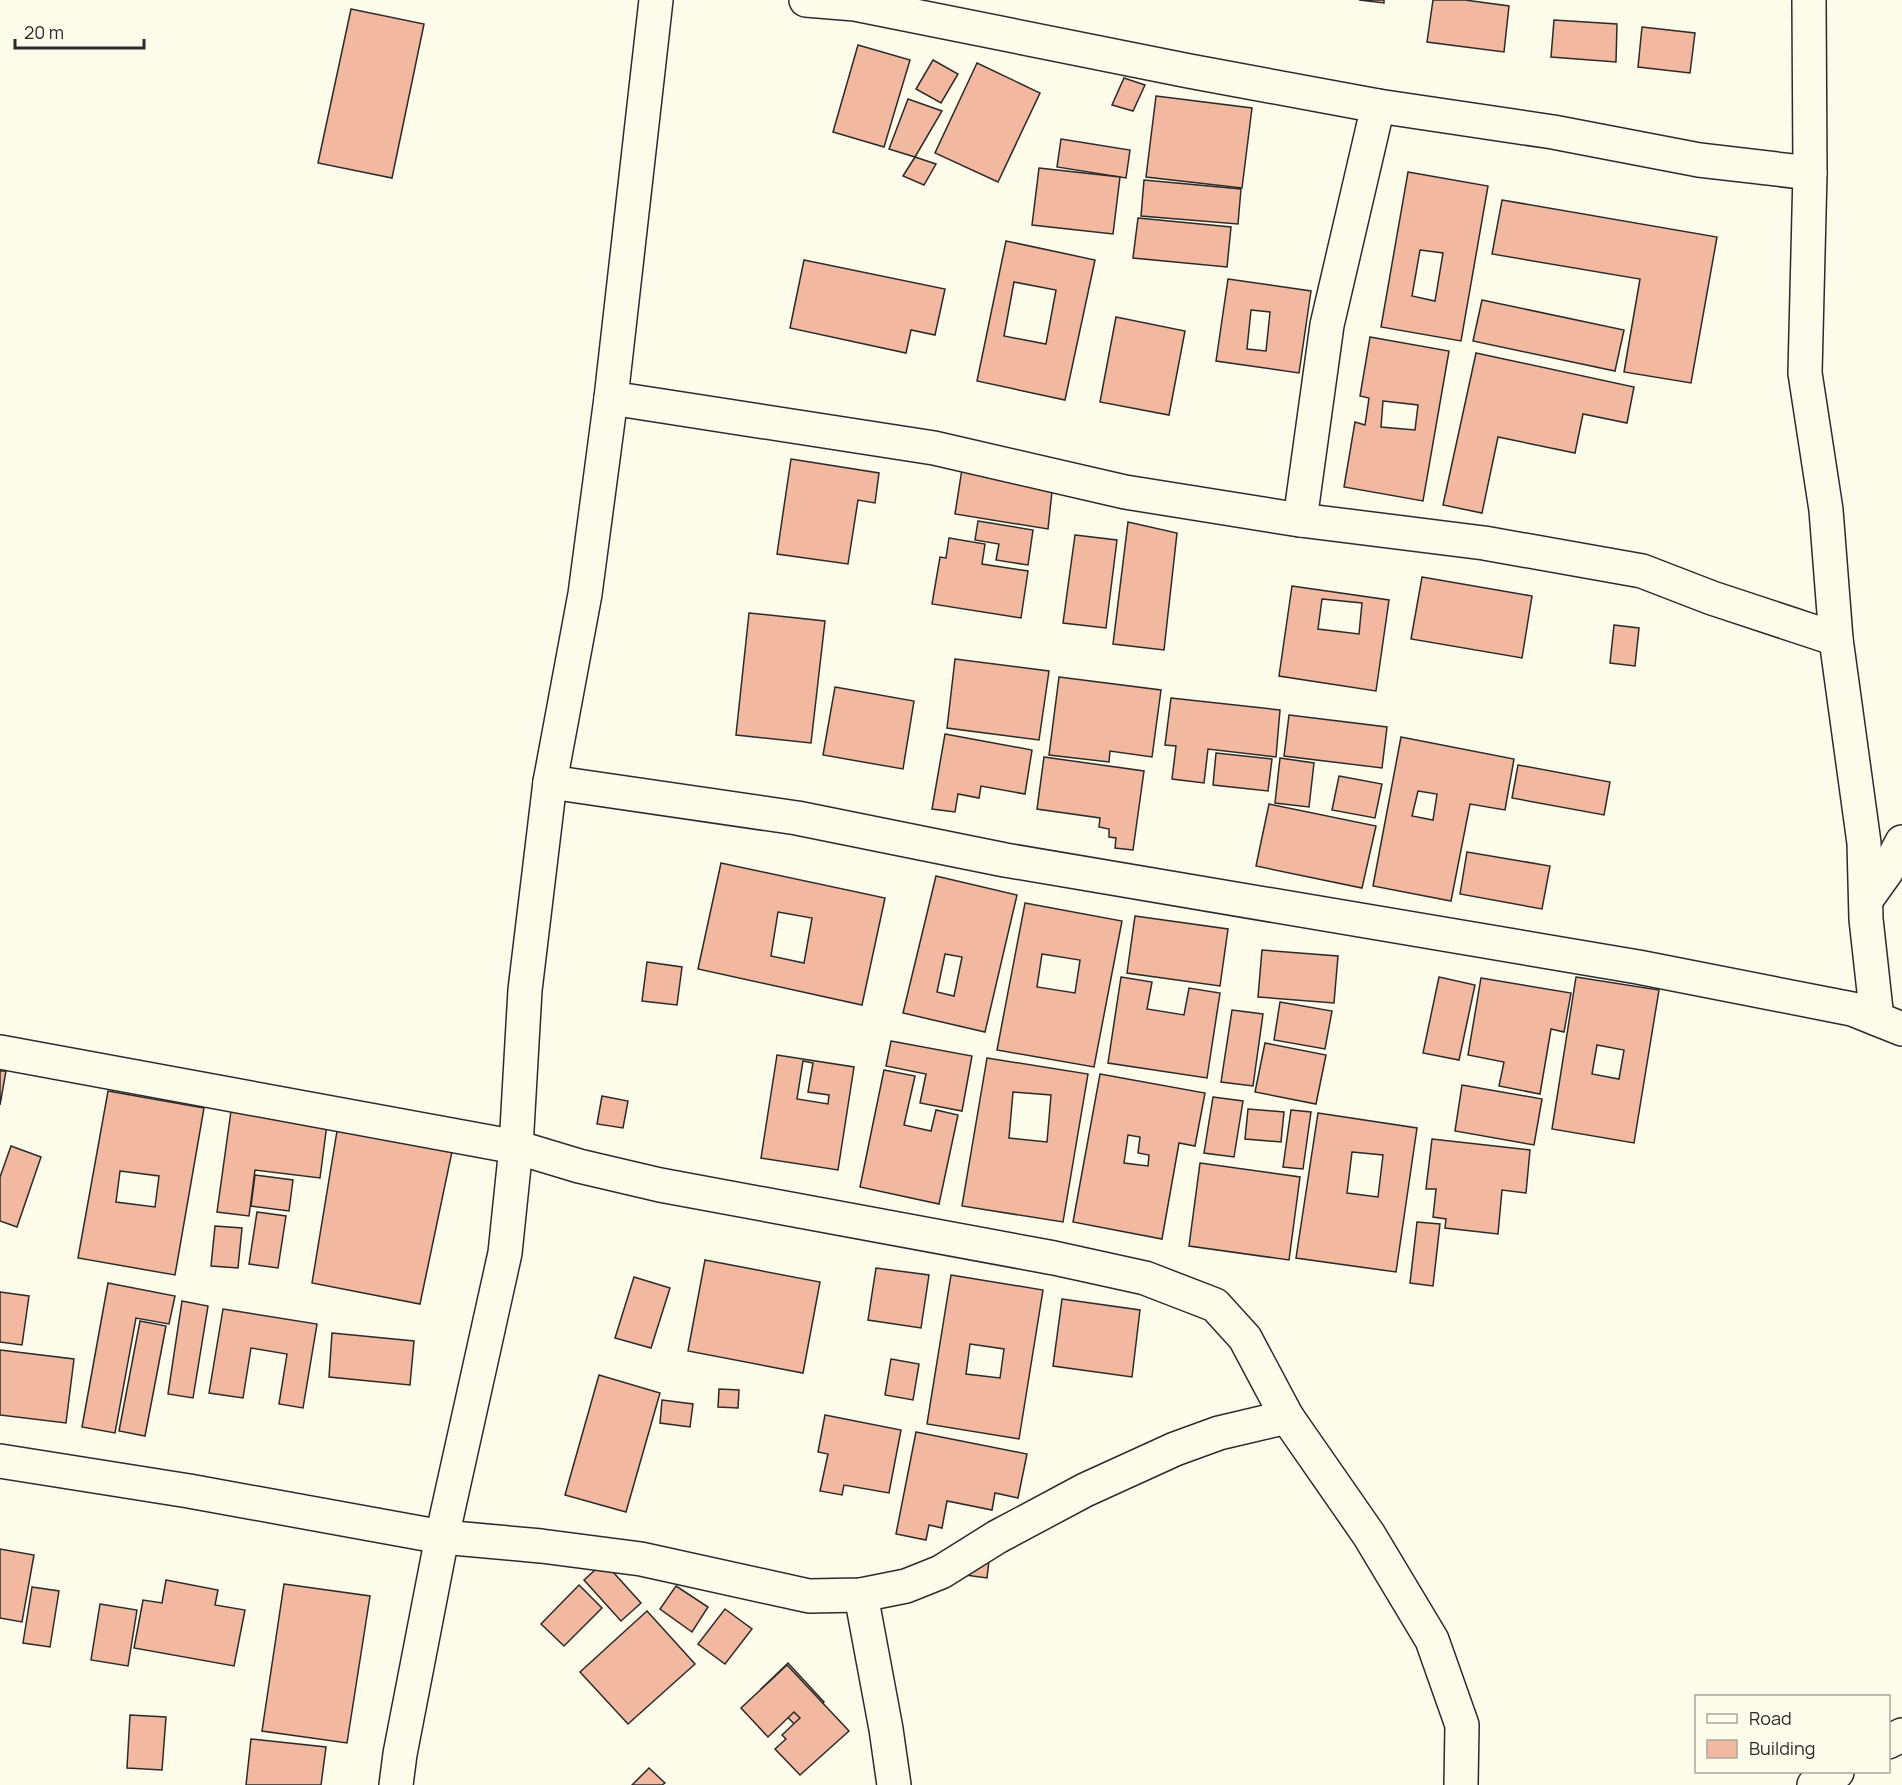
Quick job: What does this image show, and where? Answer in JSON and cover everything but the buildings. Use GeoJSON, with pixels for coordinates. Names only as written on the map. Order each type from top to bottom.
{"type":"FeatureCollection","features":[{"type":"Feature","properties":{"kind":"street"},"geometry":{"type":"LineString","coordinates":[[396,1785],[442,1537],[505,1253],[516,1147],[525,990],[550,782],[585,594],[611,398],[656,0]]}},
{"type":"Feature","properties":{"kind":"street"},"geometry":{"type":"LineString","coordinates":[[806,0],[854,2],[1378,106],[1553,132],[1699,160],[1810,173]]}},
{"type":"Feature","properties":{"kind":"street"},"geometry":{"type":"LineString","coordinates":[[1809,0],[1810,173],[1805,373],[1826,510],[1836,639],[1864,843],[1866,900],[1889,1024]]}},
{"type":"Feature","properties":{"kind":"street"},"geometry":{"type":"LineString","coordinates":[[1300,520],[1327,325],[1378,106]]}},
{"type":"Feature","properties":{"kind":"street"},"geometry":{"type":"LineString","coordinates":[[611,398],[934,448],[1125,492],[1300,520],[1484,543],[1642,571],[1712,598],[1836,639]]}},
{"type":"Feature","properties":{"kind":"street"},"geometry":{"type":"LineString","coordinates":[[550,782],[796,818],[1005,860],[1638,967],[1852,1008],[1889,1024]]}},
{"type":"Feature","properties":{"kind":"street"},"geometry":{"type":"LineString","coordinates":[[1866,900],[1886,872],[1902,842]]}},
{"type":"Feature","properties":{"kind":"street"},"geometry":{"type":"LineString","coordinates":[[0,1052],[516,1147],[579,1166],[660,1185],[1054,1258],[1145,1278],[1215,1305],[1245,1338],[1287,1417],[1369,1536],[1432,1640],[1462,1725],[1461,1785]]}},
{"type":"Feature","properties":{"kind":"street"},"geometry":{"type":"LineString","coordinates":[[0,1461],[189,1491],[442,1537],[550,1547],[641,1559],[809,1596],[861,1595],[906,1586],[941,1572],[997,1538],[1085,1490],[1175,1449],[1219,1433],[1287,1417]]}},
{"type":"Feature","properties":{"kind":"street"},"geometry":{"type":"LineString","coordinates":[[861,1595],[894,1785]]}},
{"type":"Feature","properties":{"kind":"street"},"geometry":{"type":"LineString","coordinates":[[1814,1785],[1835,1773]]}}]}
